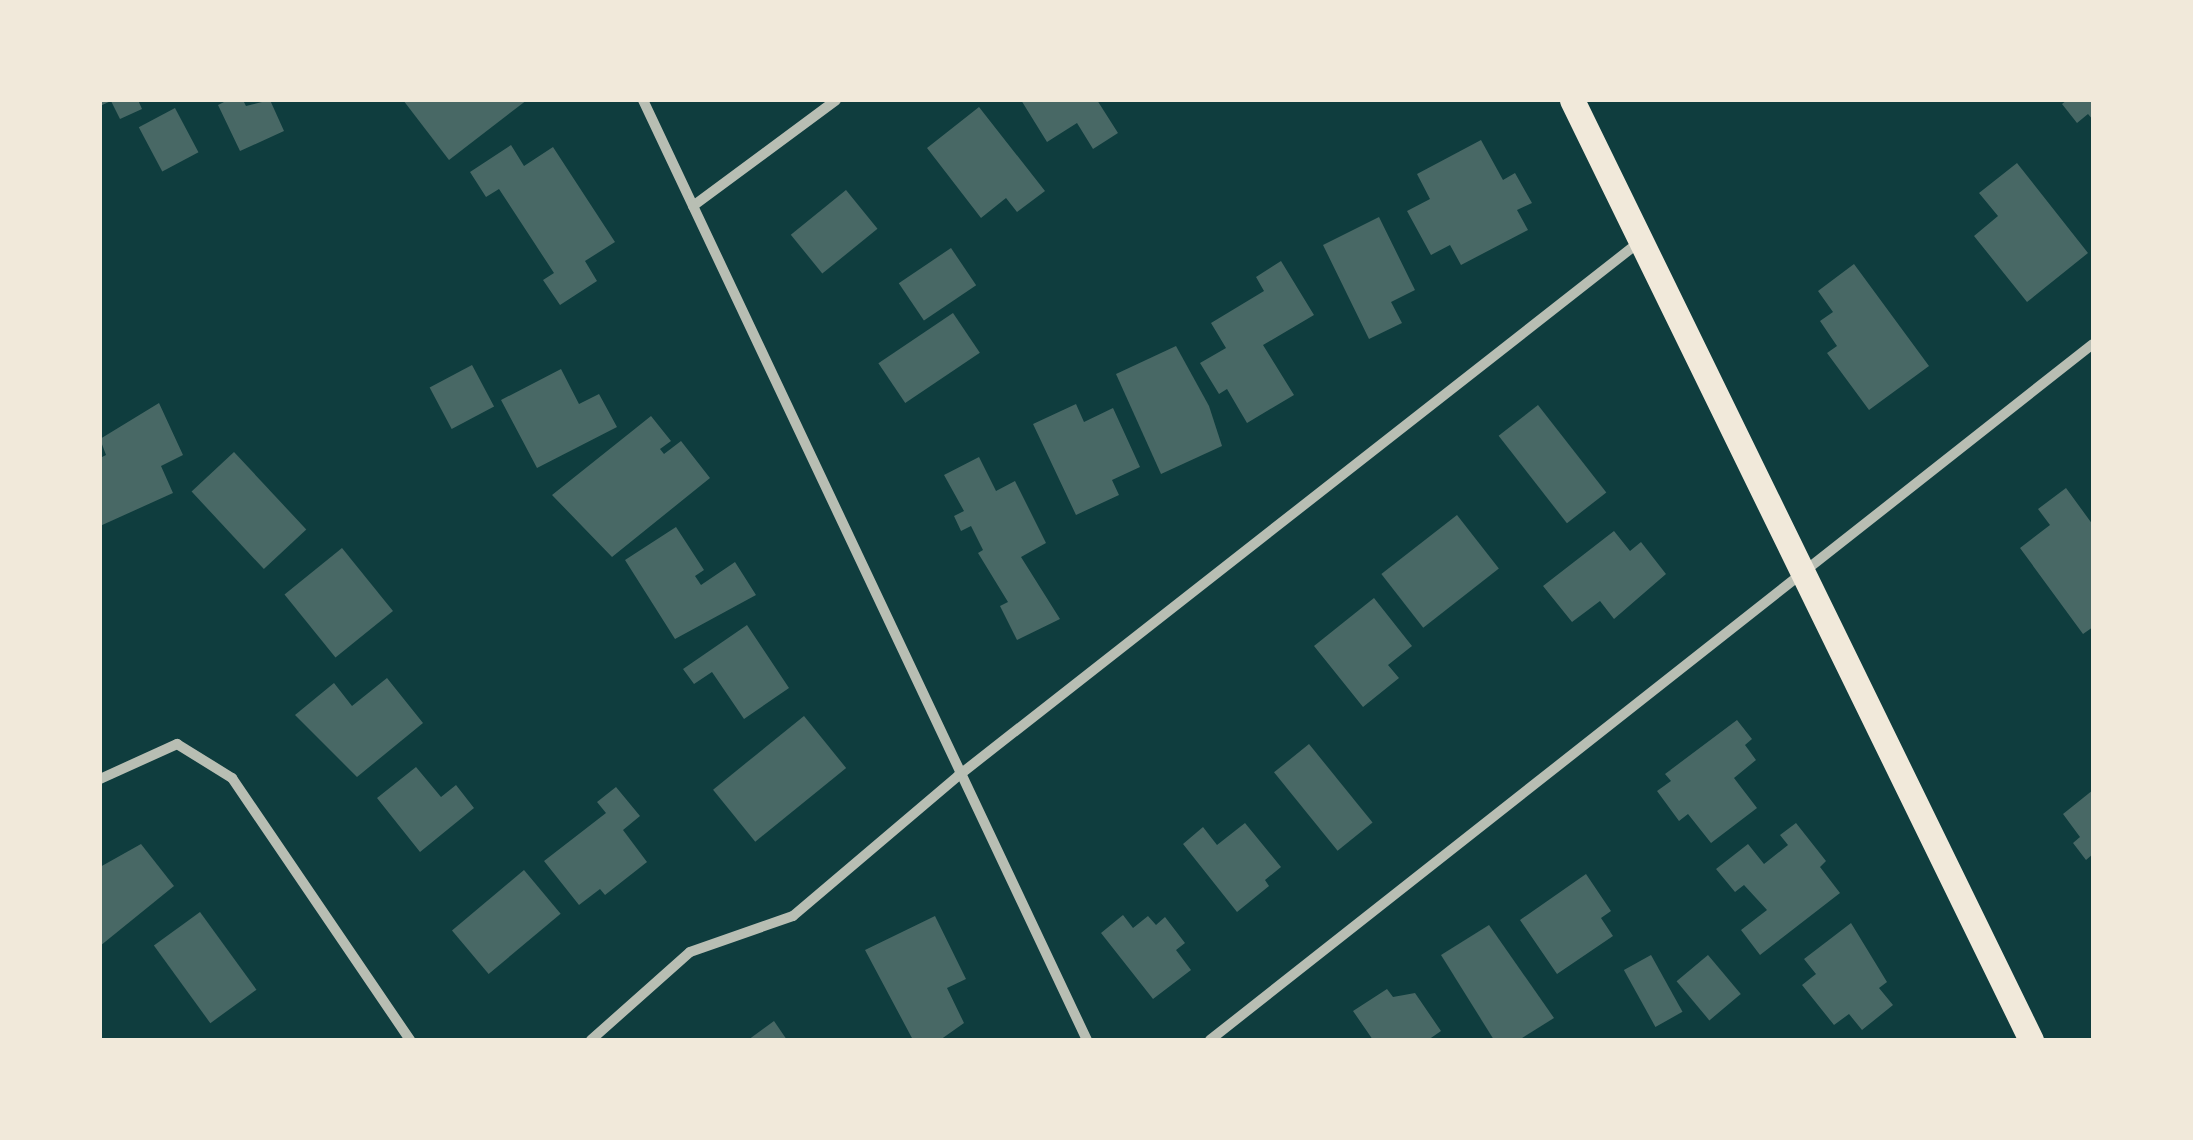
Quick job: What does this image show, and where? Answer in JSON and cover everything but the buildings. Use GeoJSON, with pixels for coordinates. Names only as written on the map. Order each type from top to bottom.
{"type":"FeatureCollection","features":[{"type":"Feature","properties":{"kind":"main road"},"geometry":{"type":"LineString","coordinates":[[1572,100],[1639,242],[1806,572],[2031,1040]]}},
{"type":"Feature","properties":{"kind":"street"},"geometry":{"type":"LineString","coordinates":[[643,100],[958,776],[1086,1040]]}},
{"type":"Feature","properties":{"kind":"street"},"geometry":{"type":"LineString","coordinates":[[693,206],[836,100]]}},
{"type":"Feature","properties":{"kind":"street"},"geometry":{"type":"LineString","coordinates":[[590,1040],[690,952],[793,916],[958,776],[1639,242]]}},
{"type":"Feature","properties":{"kind":"street"},"geometry":{"type":"LineString","coordinates":[[1210,1040],[1806,572],[1847,533],[2093,344]]}},
{"type":"Feature","properties":{"kind":"street"},"geometry":{"type":"LineString","coordinates":[[100,779],[177,744],[232,778],[410,1040]]}}]}
